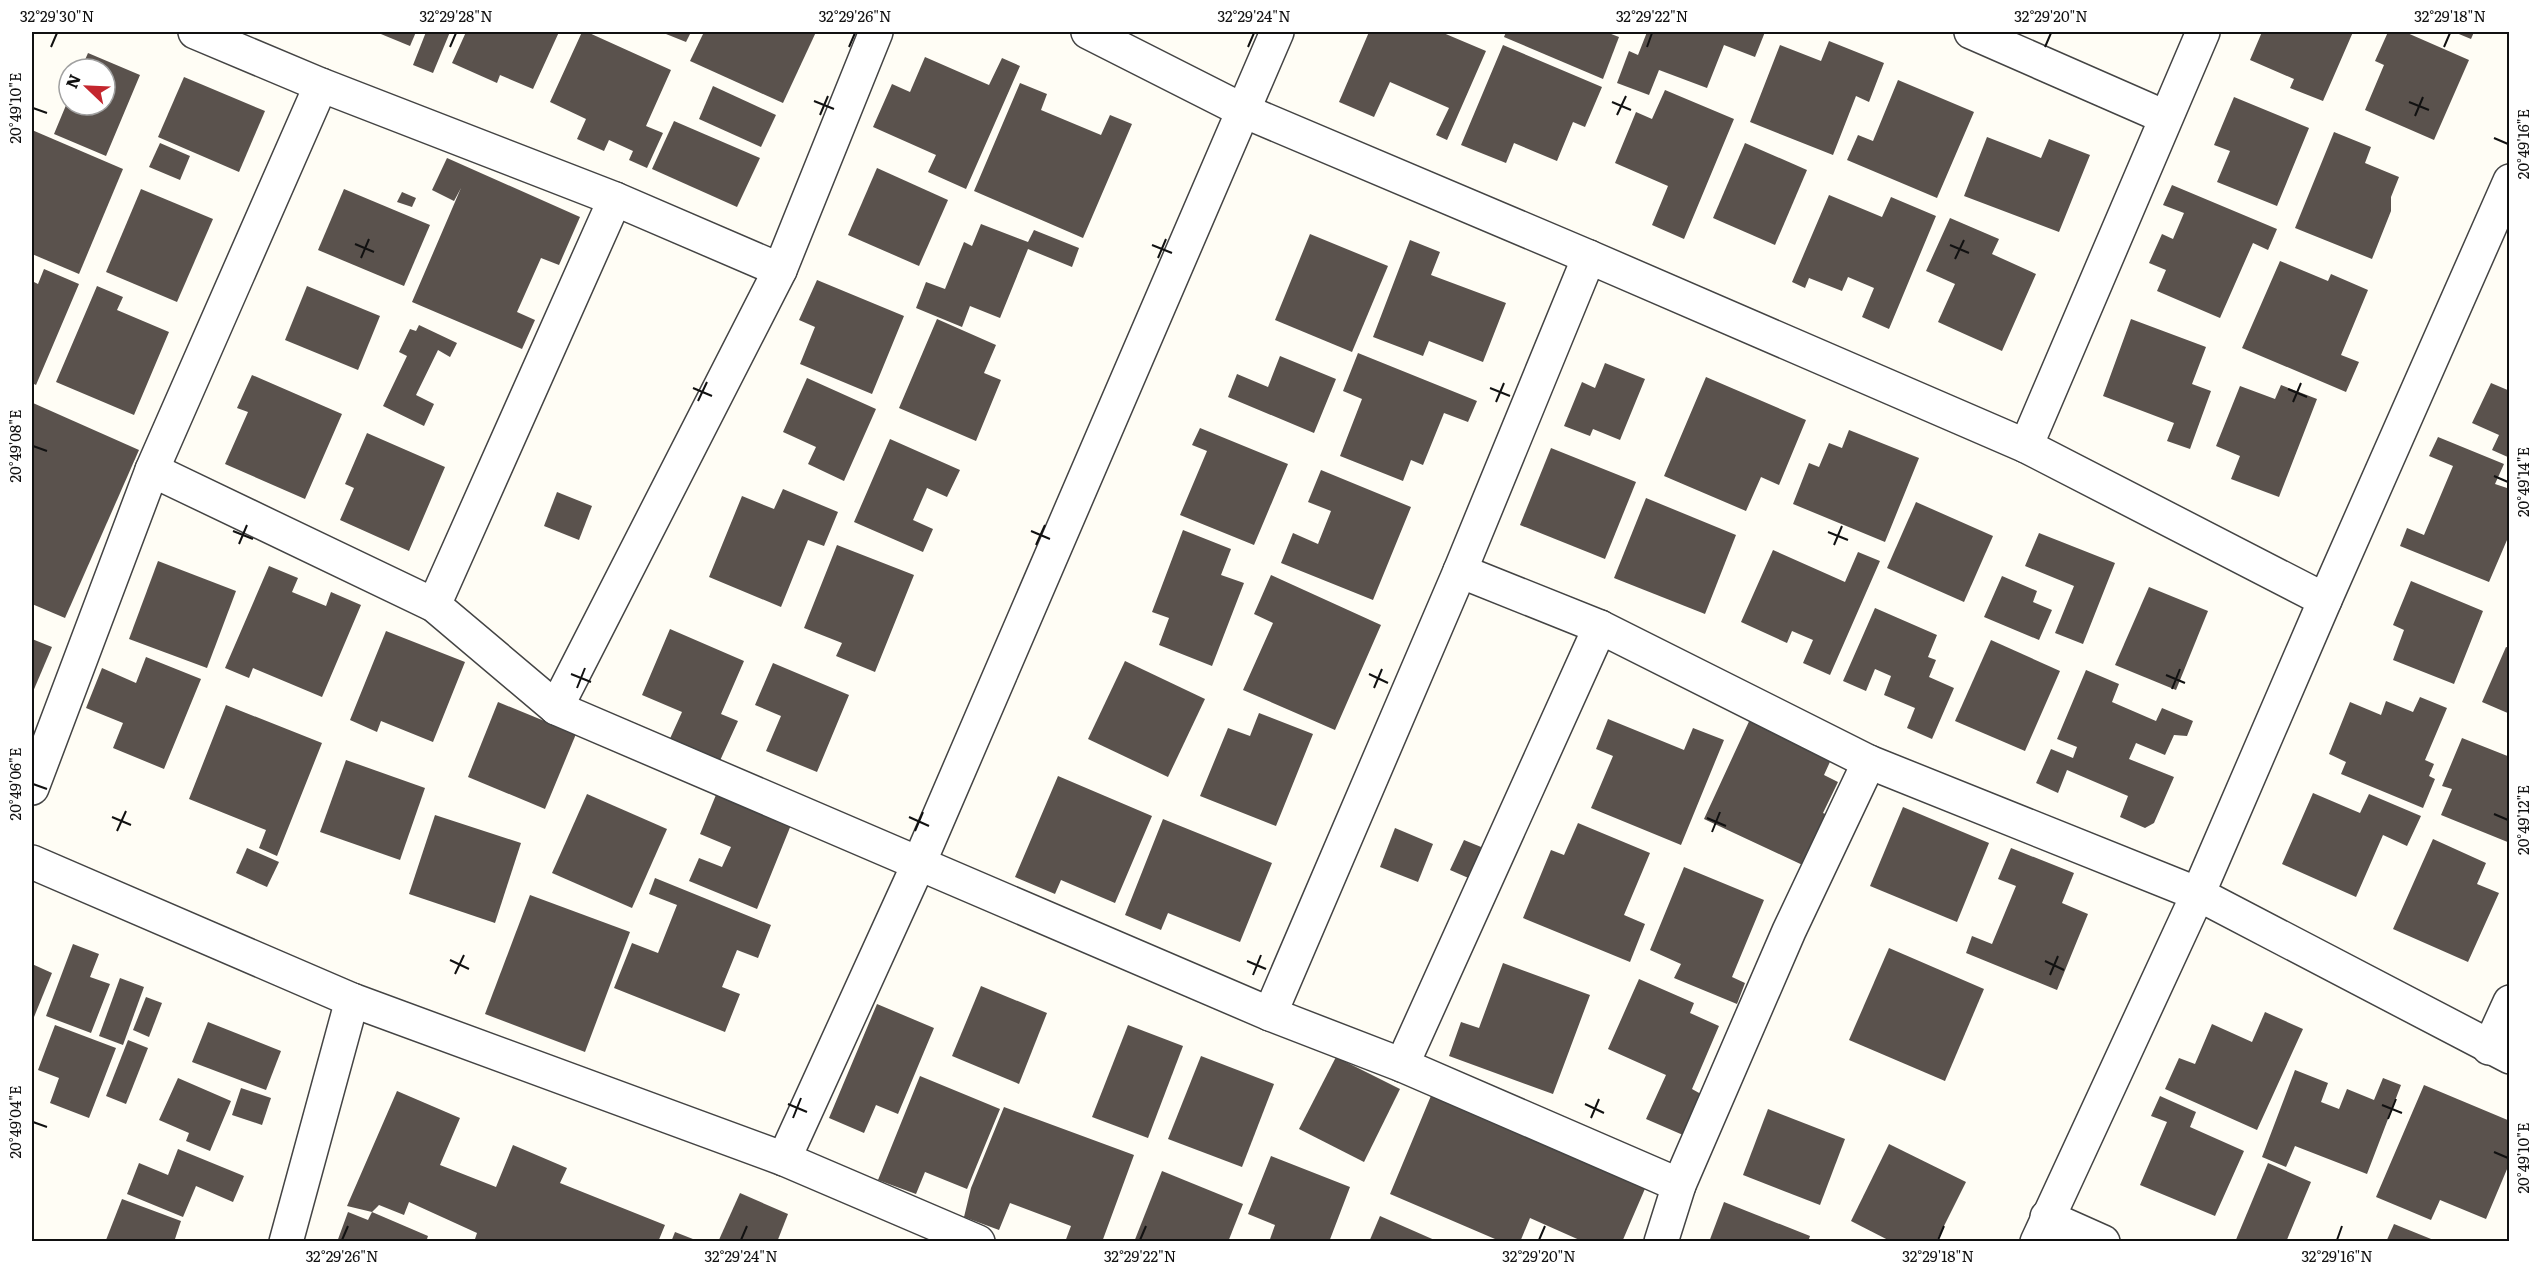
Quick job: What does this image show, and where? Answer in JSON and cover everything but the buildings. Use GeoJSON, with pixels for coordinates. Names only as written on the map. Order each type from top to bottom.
{"type":"FeatureCollection","features":[{"type":"Feature","properties":{"kind":"street"},"geometry":{"type":"LineString","coordinates":[[195,32],[321,85],[615,199],[780,270]]}},
{"type":"Feature","properties":{"kind":"street"},"geometry":{"type":"LineString","coordinates":[[556,708],[780,270],[876,32]]}},
{"type":"Feature","properties":{"kind":"street"},"geometry":{"type":"LineString","coordinates":[[1088,32],[1244,111],[2026,446],[2325,600]]}},
{"type":"Feature","properties":{"kind":"street"},"geometry":{"type":"LineString","coordinates":[[784,1159],[919,863],[1277,32]]}},
{"type":"Feature","properties":{"kind":"street"},"geometry":{"type":"LineString","coordinates":[[1971,32],[2165,117]]}},
{"type":"Feature","properties":{"kind":"street"},"geometry":{"type":"LineString","coordinates":[[2026,446],[2203,32]]}},
{"type":"Feature","properties":{"kind":"street"},"geometry":{"type":"LineString","coordinates":[[32,788],[152,470],[321,85]]}},
{"type":"Feature","properties":{"kind":"street"},"geometry":{"type":"LineString","coordinates":[[2103,1242],[2042,1229],[2198,894],[2510,180]]}},
{"type":"Feature","properties":{"kind":"street"},"geometry":{"type":"LineString","coordinates":[[434,605],[615,199]]}},
{"type":"Feature","properties":{"kind":"street"},"geometry":{"type":"LineString","coordinates":[[1270,1014],[1460,571],[1589,257]]}},
{"type":"Feature","properties":{"kind":"street"},"geometry":{"type":"LineString","coordinates":[[152,470],[434,605],[556,708],[1270,1014],[1402,1065],[1679,1185]]}},
{"type":"Feature","properties":{"kind":"street"},"geometry":{"type":"LineString","coordinates":[[1460,571],[1600,627],[1869,762],[2198,894],[2499,1052],[2510,1002]]}},
{"type":"Feature","properties":{"kind":"street"},"geometry":{"type":"LineString","coordinates":[[1402,1065],[1600,627]]}},
{"type":"Feature","properties":{"kind":"street"},"geometry":{"type":"LineString","coordinates":[[1661,1242],[1679,1185],[1789,931],[1869,762]]}},
{"type":"Feature","properties":{"kind":"street"},"geometry":{"type":"LineString","coordinates":[[32,862],[352,1000],[784,1159],[978,1242]]}},
{"type":"Feature","properties":{"kind":"street"},"geometry":{"type":"LineString","coordinates":[[286,1242],[352,1000]]}}]}
